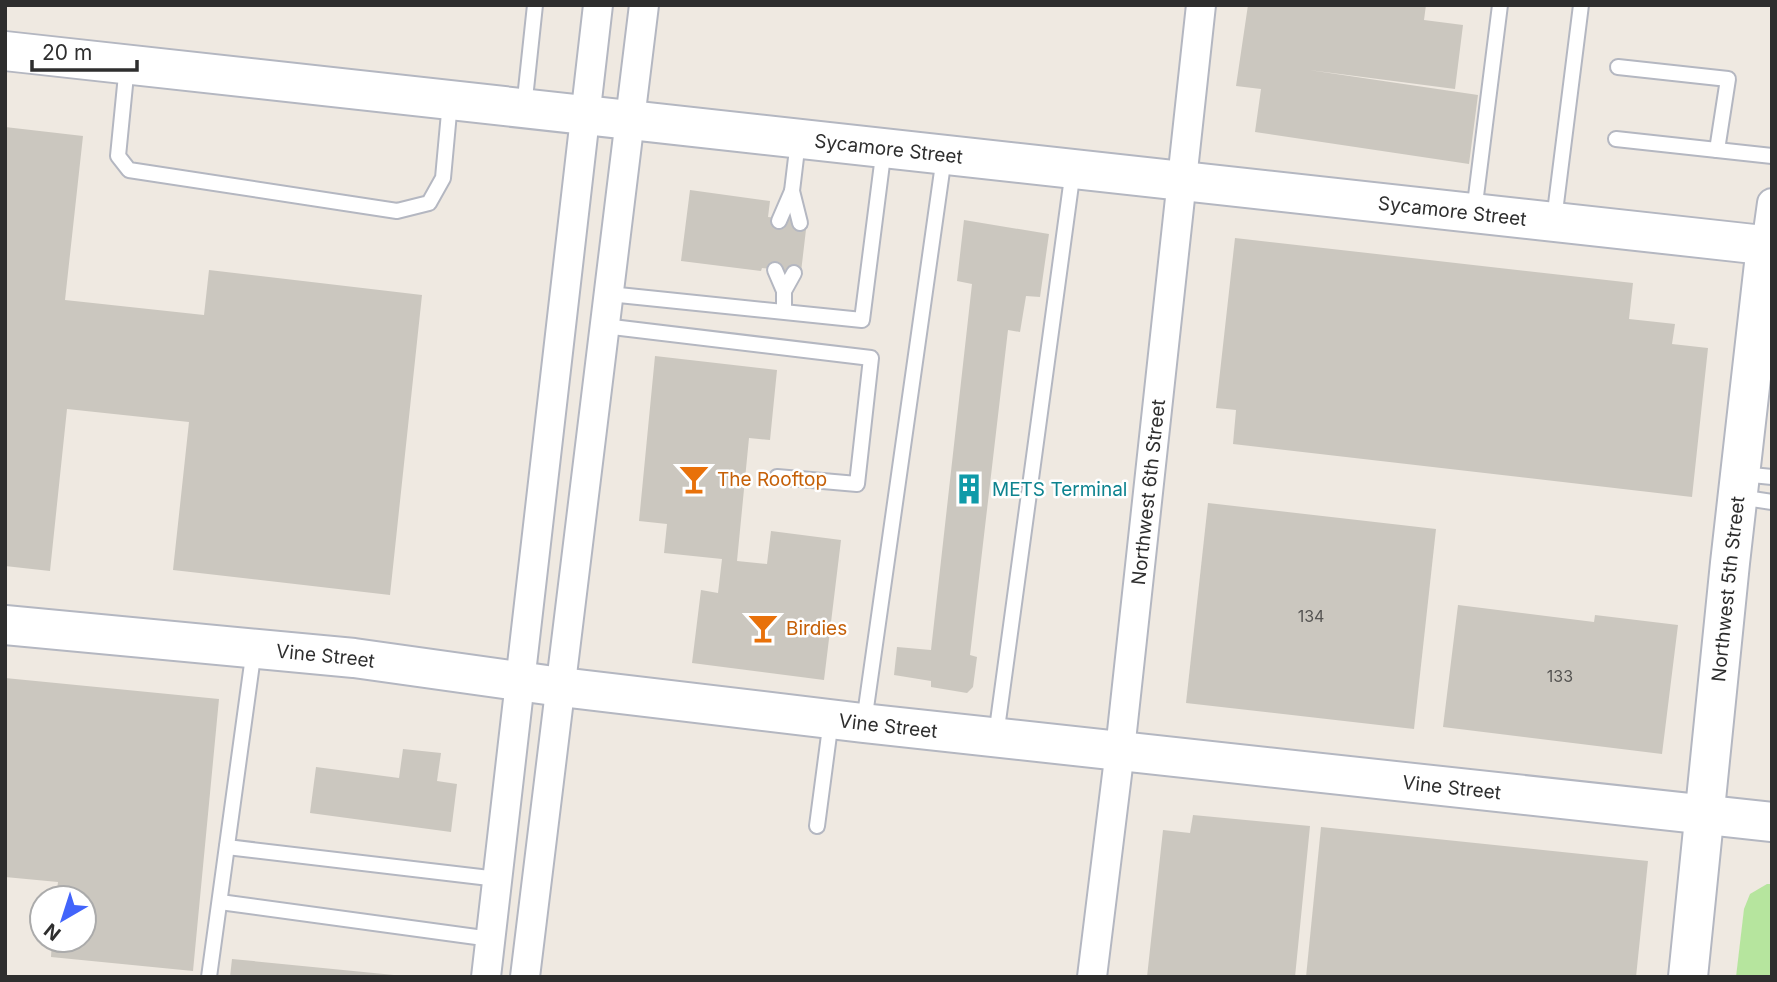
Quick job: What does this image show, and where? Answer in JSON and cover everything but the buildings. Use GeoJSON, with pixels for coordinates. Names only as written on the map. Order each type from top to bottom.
{"type":"FeatureCollection","features":[{"type":"Feature","properties":{"kind":"main road","name":"Sycamore Street"},"geometry":{"type":"LineString","coordinates":[[5,51],[1769,246]]}},
{"type":"Feature","properties":{"kind":"main road","name":"Northwest 5th Street"},"geometry":{"type":"LineString","coordinates":[[1688,977],[1704,814],[1755,487],[1769,246]]}},
{"type":"Feature","properties":{"kind":"main road","name":"Vine Street"},"geometry":{"type":"LineString","coordinates":[[5,625],[354,658],[521,682],[847,721],[1772,822]]}},
{"type":"Feature","properties":{"kind":"street"},"geometry":{"type":"LineString","coordinates":[[486,977],[598,5]]}},
{"type":"Feature","properties":{"kind":"street"},"geometry":{"type":"LineString","coordinates":[[525,977],[644,5]]}},
{"type":"Feature","properties":{"kind":"street","name":"Northwest 6th Street"},"geometry":{"type":"LineString","coordinates":[[1092,977],[1120,750],[1201,5]]}},
{"type":"Feature","properties":{"kind":"street","name":"Northwest 5th Street"},"geometry":{"type":"LineString","coordinates":[[1769,246],[1772,203]]}},
{"type":"Feature","properties":{"kind":"lane"},"geometry":{"type":"LineString","coordinates":[[524,108],[535,5]]}},
{"type":"Feature","properties":{"kind":"lane"},"geometry":{"type":"LineString","coordinates":[[1474,213],[1500,5]]}},
{"type":"Feature","properties":{"kind":"lane"},"geometry":{"type":"LineString","coordinates":[[1554,222],[1580,5]]}},
{"type":"Feature","properties":{"kind":"lane"},"geometry":{"type":"LineString","coordinates":[[127,64],[118,156],[129,170],[397,211],[429,203],[443,178],[450,99]]}},
{"type":"Feature","properties":{"kind":"lane"},"geometry":{"type":"LineString","coordinates":[[1618,67],[1728,79],[1717,150]]}},
{"type":"Feature","properties":{"kind":"lane"},"geometry":{"type":"LineString","coordinates":[[779,220],[792,191],[798,137]]}},
{"type":"Feature","properties":{"kind":"lane"},"geometry":{"type":"LineString","coordinates":[[1616,139],[1772,156]]}},
{"type":"Feature","properties":{"kind":"lane"},"geometry":{"type":"LineString","coordinates":[[609,294],[862,320],[884,147]]}},
{"type":"Feature","properties":{"kind":"lane"},"geometry":{"type":"LineString","coordinates":[[817,826],[847,721],[945,153]]}},
{"type":"Feature","properties":{"kind":"lane"},"geometry":{"type":"LineString","coordinates":[[996,736],[1073,169]]}},
{"type":"Feature","properties":{"kind":"lane"},"geometry":{"type":"LineString","coordinates":[[792,191],[800,223]]}},
{"type":"Feature","properties":{"kind":"lane"},"geometry":{"type":"LineString","coordinates":[[775,270],[784,291],[784,311]]}},
{"type":"Feature","properties":{"kind":"lane"},"geometry":{"type":"LineString","coordinates":[[784,291],[794,273]]}},
{"type":"Feature","properties":{"kind":"lane"},"geometry":{"type":"LineString","coordinates":[[604,326],[871,358],[857,484],[777,477]]}},
{"type":"Feature","properties":{"kind":"lane"},"geometry":{"type":"LineString","coordinates":[[209,977],[254,648]]}},
{"type":"Feature","properties":{"kind":"lane"},"geometry":{"type":"LineString","coordinates":[[227,846],[498,879]]}},
{"type":"Feature","properties":{"kind":"lane"},"geometry":{"type":"LineString","coordinates":[[220,902],[491,939]]}},
{"type":"Feature","properties":{"kind":"green space"},"geometry":{"type":"Polygon","coordinates":[[[1772,884],[1772,977],[1736,977],[1744,909],[1750,894],[1772,884]]]}},
{"type":"Feature","properties":{"kind":"place","name":"The Rooftop"},"geometry":{"type":"Point","coordinates":[694,479]}},
{"type":"Feature","properties":{"kind":"place","name":"METS Terminal"},"geometry":{"type":"Point","coordinates":[969,489]}},
{"type":"Feature","properties":{"kind":"place","name":"Birdies"},"geometry":{"type":"Point","coordinates":[763,628]}}]}
